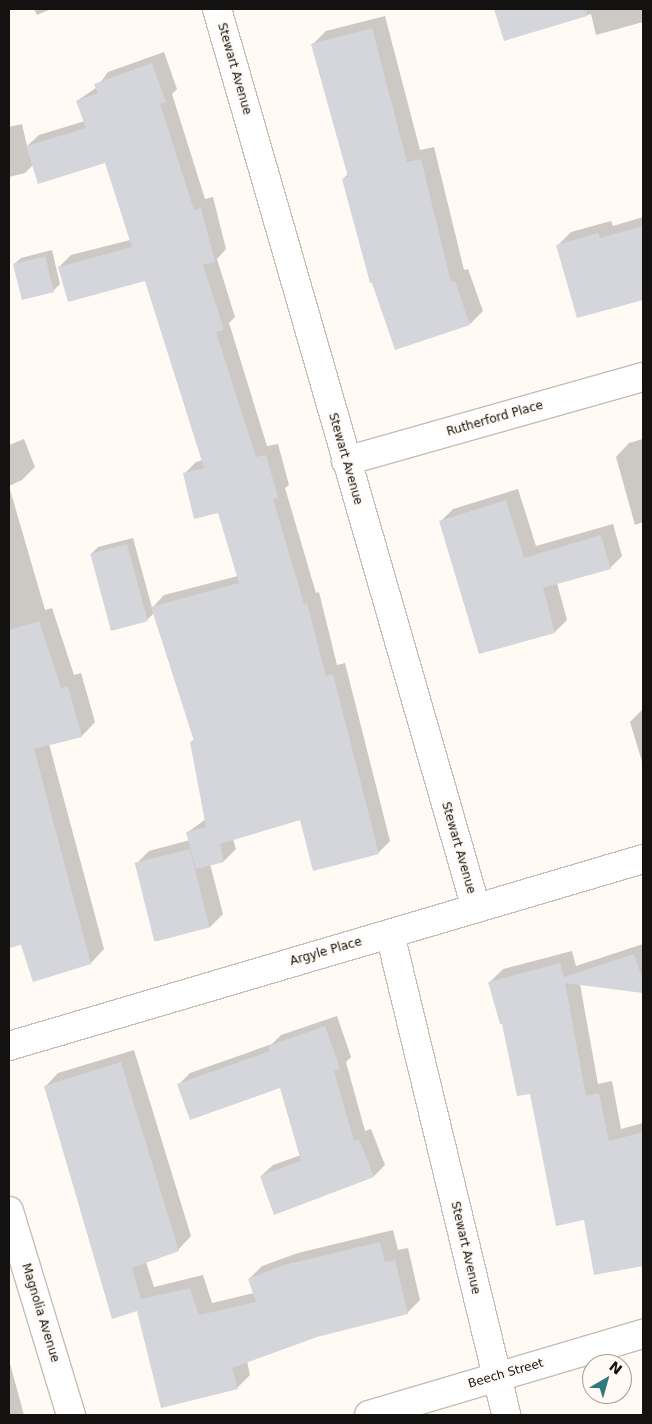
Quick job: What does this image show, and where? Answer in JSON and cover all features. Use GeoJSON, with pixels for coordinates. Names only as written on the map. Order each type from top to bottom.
{"type":"FeatureCollection","features":[{"type":"Feature","properties":{"kind":"street","name":"Stewart Avenue"},"geometry":{"type":"LineString","coordinates":[[217,9],[476,908]]}},
{"type":"Feature","properties":{"kind":"street","name":"Rutherford Place"},"geometry":{"type":"LineString","coordinates":[[346,461],[643,377]]}},
{"type":"Feature","properties":{"kind":"street","name":"Argyle Place"},"geometry":{"type":"LineString","coordinates":[[9,1046],[643,859]]}},
{"type":"Feature","properties":{"kind":"street","name":"Stewart Avenue"},"geometry":{"type":"LineString","coordinates":[[390,934],[506,1415]]}},
{"type":"Feature","properties":{"kind":"street","name":"Magnolia Avenue"},"geometry":{"type":"LineString","coordinates":[[9,1211],[71,1415]]}},
{"type":"Feature","properties":{"kind":"street","name":"Beech Street"},"geometry":{"type":"LineString","coordinates":[[369,1415],[643,1334]]}},
{"type":"Feature","properties":{"kind":"building"},"geometry":{"type":"Polygon","coordinates":[[[494,9],[586,9],[587,16],[504,41],[494,9]]]}},
{"type":"Feature","properties":{"kind":"building"},"geometry":{"type":"Polygon","coordinates":[[[372,28],[407,162],[421,159],[451,282],[455,281],[470,325],[395,350],[372,283],[370,283],[342,179],[348,177],[311,44],[372,28]]]}},
{"type":"Feature","properties":{"kind":"building"},"geometry":{"type":"Polygon","coordinates":[[[152,63],[166,102],[160,104],[194,210],[201,208],[215,262],[203,265],[224,330],[216,332],[256,457],[266,455],[278,497],[273,499],[304,604],[307,603],[326,676],[333,674],[379,854],[313,871],[300,820],[220,844],[224,862],[196,869],[186,832],[206,827],[190,742],[194,741],[151,607],[239,583],[218,513],[194,519],[183,473],[204,468],[145,281],[68,302],[58,267],[132,247],[105,163],[38,184],[26,146],[86,128],[76,101],[98,93],[94,84],[152,63]]]}},
{"type":"Feature","properties":{"kind":"building"},"geometry":{"type":"Polygon","coordinates":[[[643,226],[643,300],[577,318],[556,245],[598,233],[600,238],[643,226]]]}},
{"type":"Feature","properties":{"kind":"building"},"geometry":{"type":"Polygon","coordinates":[[[45,256],[54,292],[22,300],[13,264],[45,256]]]}},
{"type":"Feature","properties":{"kind":"building"},"geometry":{"type":"Polygon","coordinates":[[[506,500],[524,558],[601,535],[611,569],[543,588],[555,633],[479,654],[439,521],[506,500]]]}},
{"type":"Feature","properties":{"kind":"building"},"geometry":{"type":"Polygon","coordinates":[[[127,544],[148,621],[111,631],[90,554],[127,544]]]}},
{"type":"Feature","properties":{"kind":"building"},"geometry":{"type":"Polygon","coordinates":[[[39,621],[61,688],[68,686],[82,737],[34,749],[91,964],[33,982],[21,945],[9,948],[9,630],[39,621]]]}},
{"type":"Feature","properties":{"kind":"building"},"geometry":{"type":"Polygon","coordinates":[[[190,849],[210,928],[154,941],[135,863],[190,849]]]}},
{"type":"Feature","properties":{"kind":"building"},"geometry":{"type":"Polygon","coordinates":[[[634,954],[643,981],[643,993],[565,983],[586,1096],[599,1093],[609,1141],[643,1132],[643,1266],[594,1275],[584,1220],[556,1226],[530,1094],[517,1096],[502,1024],[500,1024],[488,982],[560,963],[564,977],[634,954]]]}},
{"type":"Feature","properties":{"kind":"building"},"geometry":{"type":"Polygon","coordinates":[[[325,1026],[340,1069],[334,1071],[354,1141],[359,1139],[374,1177],[274,1215],[260,1176],[301,1161],[280,1088],[190,1120],[177,1084],[270,1051],[268,1046],[325,1026]]]}},
{"type":"Feature","properties":{"kind":"building"},"geometry":{"type":"Polygon","coordinates":[[[121,1062],[179,1251],[132,1268],[141,1299],[190,1288],[199,1315],[256,1302],[248,1279],[284,1265],[380,1242],[385,1262],[395,1260],[408,1314],[317,1337],[232,1368],[238,1389],[161,1408],[137,1311],[112,1319],[44,1086],[121,1062]]]}}]}
